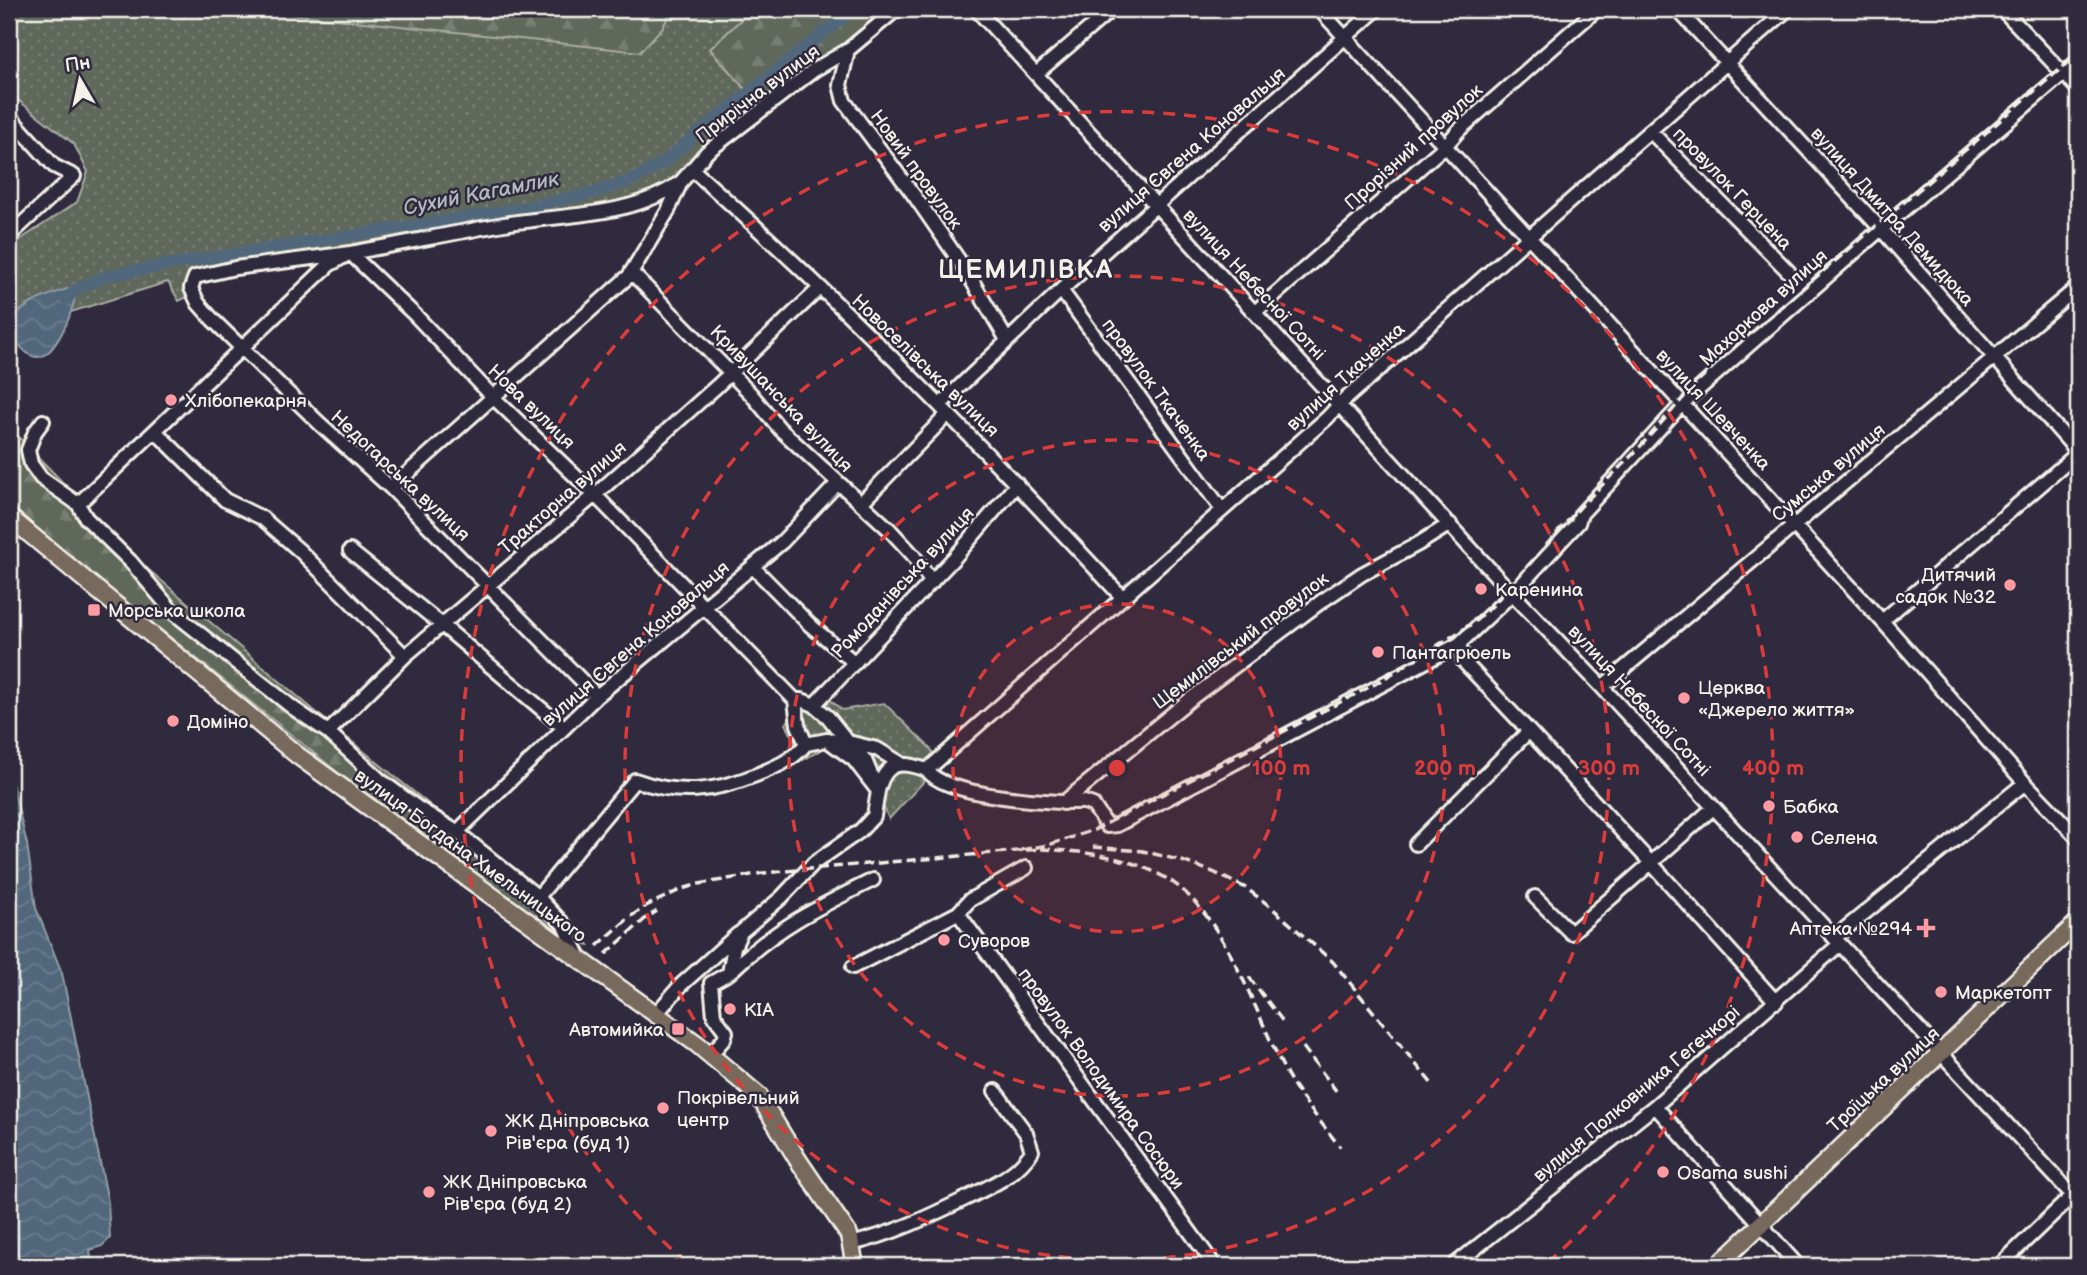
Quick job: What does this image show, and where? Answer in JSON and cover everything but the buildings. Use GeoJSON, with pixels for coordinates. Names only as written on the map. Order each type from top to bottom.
{"type":"FeatureCollection","features":[{"type":"Feature","properties":{"kind":"main road","name":"вулиця Богдана Хмельницького"},"geometry":{"type":"LineString","coordinates":[[9,517],[297,755],[656,1014],[759,1096],[849,1235],[855,1266]]}},
{"type":"Feature","properties":{"kind":"main road","name":"Троїцька вулиця"},"geometry":{"type":"LineString","coordinates":[[1717,1266],[2078,922]]}},
{"type":"Feature","properties":{"kind":"street","name":"Прирічна вулиця"},"geometry":{"type":"LineString","coordinates":[[391,488],[609,295],[631,272],[668,211],[681,182],[707,152],[814,70],[848,50],[897,9]]}},
{"type":"Feature","properties":{"kind":"street","name":"вулиця Небесної Сотні"},"geometry":{"type":"LineString","coordinates":[[976,9],[1513,593],[2076,1198]]}},
{"type":"Feature","properties":{"kind":"street"},"geometry":{"type":"LineString","coordinates":[[1036,74],[1112,9]]}},
{"type":"Feature","properties":{"kind":"street","name":"вулиця Шевченка"},"geometry":{"type":"LineString","coordinates":[[1319,9],[1683,403],[2025,783],[2078,838]]}},
{"type":"Feature","properties":{"kind":"street","name":"вулиця Євгена Коновальця"},"geometry":{"type":"LineString","coordinates":[[861,503],[1007,340],[1377,9]]}},
{"type":"Feature","properties":{"kind":"street","name":"Прорізний провулок"},"geometry":{"type":"LineString","coordinates":[[1255,312],[1597,9]]}},
{"type":"Feature","properties":{"kind":"street","name":"вулиця Дмитра Демидюка"},"geometry":{"type":"LineString","coordinates":[[1677,9],[1881,229],[2078,452]]}},
{"type":"Feature","properties":{"kind":"street","name":"вулиця Ткаченка"},"geometry":{"type":"LineString","coordinates":[[927,770],[1788,9]]}},
{"type":"Feature","properties":{"kind":"street"},"geometry":{"type":"LineString","coordinates":[[2002,9],[2078,89]]}},
{"type":"Feature","properties":{"kind":"street","name":"Новий провулок"},"geometry":{"type":"LineString","coordinates":[[848,50],[840,85],[844,101],[951,248],[1007,340]]}},
{"type":"Feature","properties":{"kind":"street","name":"Махоркова вулиця"},"geometry":{"type":"LineString","coordinates":[[1063,803],[1093,805],[1107,826],[1117,825],[1460,644],[1513,593],[1578,523],[1581,514],[1683,403],[2078,61]]}},
{"type":"Feature","properties":{"kind":"street"},"geometry":{"type":"LineString","coordinates":[[9,116],[54,166],[74,176],[9,236]]}},
{"type":"Feature","properties":{"kind":"street","name":"провулок Герцена"},"geometry":{"type":"LineString","coordinates":[[1650,131],[1788,272]]}},
{"type":"Feature","properties":{"kind":"street","name":"Новоселівська вулиця"},"geometry":{"type":"LineString","coordinates":[[693,170],[756,226],[944,410],[1122,597]]}},
{"type":"Feature","properties":{"kind":"street"},"geometry":{"type":"LineString","coordinates":[[78,504],[329,265],[350,253],[515,222],[616,209],[663,194],[681,182]]}},
{"type":"Feature","properties":{"kind":"street","name":"Недогарська вулиця"},"geometry":{"type":"LineString","coordinates":[[350,253],[235,268],[195,277],[191,288],[198,303],[319,423],[391,488],[597,696]]}},
{"type":"Feature","properties":{"kind":"street","name":"Нова вулиця"},"geometry":{"type":"LineString","coordinates":[[350,253],[595,495],[795,700]]}},
{"type":"Feature","properties":{"kind":"street","name":"Кривушанська вулиця"},"geometry":{"type":"LineString","coordinates":[[631,272],[751,394],[780,429],[913,555],[932,582]]}},
{"type":"Feature","properties":{"kind":"street","name":"Сумська вулиця"},"geometry":{"type":"LineString","coordinates":[[1602,687],[2078,287]]}},
{"type":"Feature","properties":{"kind":"street","name":"Тракторна вулиця"},"geometry":{"type":"LineString","coordinates":[[328,732],[405,656],[595,495],[730,374],[820,288]]}},
{"type":"Feature","properties":{"kind":"street","name":"провулок Ткаченка"},"geometry":{"type":"LineString","coordinates":[[1061,290],[1222,510]]}},
{"type":"Feature","properties":{"kind":"street"},"geometry":{"type":"LineString","coordinates":[[43,421],[28,450],[31,464],[41,478],[78,504],[86,517],[130,561],[174,612],[293,708],[328,732],[380,780],[457,832],[538,897],[565,926],[581,961]]}},
{"type":"Feature","properties":{"kind":"street"},"geometry":{"type":"LineString","coordinates":[[155,431],[225,500],[262,518],[300,551],[405,656]]}},
{"type":"Feature","properties":{"kind":"street"},"geometry":{"type":"LineString","coordinates":[[1882,621],[2078,452]]}},
{"type":"Feature","properties":{"kind":"street","name":"вулиця Євгена Коновальця"},"geometry":{"type":"LineString","coordinates":[[457,832],[597,696],[753,568],[782,542],[838,483]]}},
{"type":"Feature","properties":{"kind":"street","name":"Ромоданівська вулиця"},"geometry":{"type":"LineString","coordinates":[[814,705],[932,582],[1017,484]]}},
{"type":"Feature","properties":{"kind":"street","name":"Щемилівський провулок"},"geometry":{"type":"LineString","coordinates":[[1063,803],[1193,697],[1322,601],[1450,524]]}},
{"type":"Feature","properties":{"kind":"street"},"geometry":{"type":"LineString","coordinates":[[350,551],[564,728]]}},
{"type":"Feature","properties":{"kind":"street"},"geometry":{"type":"LineString","coordinates":[[753,568],[810,625],[855,663]]}},
{"type":"Feature","properties":{"kind":"street"},"geometry":{"type":"LineString","coordinates":[[1460,644],[1464,662],[1776,1002]]}},
{"type":"Feature","properties":{"kind":"street"},"geometry":{"type":"LineString","coordinates":[[806,744],[798,725],[795,700],[814,705],[828,717],[865,760],[878,791]]}},
{"type":"Feature","properties":{"kind":"street"},"geometry":{"type":"LineString","coordinates":[[1416,844],[1529,732]]}},
{"type":"Feature","properties":{"kind":"street"},"geometry":{"type":"LineString","coordinates":[[538,897],[635,780],[655,787],[693,790],[727,787],[795,758],[806,744],[827,740],[877,749],[900,763],[927,770],[932,778],[978,792],[1022,800],[1063,803]]}},
{"type":"Feature","properties":{"kind":"street"},"geometry":{"type":"LineString","coordinates":[[827,740],[854,760],[878,791]]}},
{"type":"Feature","properties":{"kind":"street"},"geometry":{"type":"LineString","coordinates":[[656,1014],[675,991],[782,897],[814,863],[860,831],[874,816],[880,780],[892,766],[900,763]]}},
{"type":"Feature","properties":{"kind":"street","name":"вулиця Полковника Гегечкорі"},"geometry":{"type":"LineString","coordinates":[[1455,1266],[1655,1106],[1776,1002],[1838,941],[2025,783]]}},
{"type":"Feature","properties":{"kind":"street"},"geometry":{"type":"LineString","coordinates":[[1535,897],[1571,933],[1713,808]]}},
{"type":"Feature","properties":{"kind":"street"},"geometry":{"type":"LineString","coordinates":[[853,967],[958,913],[970,900],[1026,868]]}},
{"type":"Feature","properties":{"kind":"street"},"geometry":{"type":"LineString","coordinates":[[710,983],[729,973],[776,931],[807,912],[873,880]]}},
{"type":"Feature","properties":{"kind":"street","name":"провулок Володимира Сосюри"},"geometry":{"type":"LineString","coordinates":[[958,913],[1215,1266]]}},
{"type":"Feature","properties":{"kind":"street"},"geometry":{"type":"LineString","coordinates":[[729,973],[740,932]]}},
{"type":"Feature","properties":{"kind":"street"},"geometry":{"type":"LineString","coordinates":[[709,959],[714,1016],[726,1032],[724,1039],[710,1055]]}},
{"type":"Feature","properties":{"kind":"street"},"geometry":{"type":"LineString","coordinates":[[851,1244],[886,1236],[925,1220],[1008,1177],[1024,1164],[1032,1152],[1026,1133],[995,1091]]}},
{"type":"Feature","properties":{"kind":"street"},"geometry":{"type":"LineString","coordinates":[[1655,1106],[1798,1266]]}},
{"type":"Feature","properties":{"kind":"street"},"geometry":{"type":"LineString","coordinates":[[1999,1266],[2076,1198]]}},
{"type":"Feature","properties":{"kind":"green space"},"geometry":{"type":"Polygon","coordinates":[[[9,9],[276,9],[290,14],[663,27],[672,9],[752,9],[710,49],[758,104],[700,151],[667,184],[646,196],[593,208],[524,216],[412,238],[191,273],[189,296],[179,301],[168,282],[68,313],[75,298],[76,290],[73,289],[29,306],[9,328],[9,247],[77,202],[88,172],[74,144],[9,93],[9,9]]]}},
{"type":"Feature","properties":{"kind":"green space"},"geometry":{"type":"Polygon","coordinates":[[[276,9],[672,9],[663,27],[640,52],[290,14],[276,9]]]}},
{"type":"Feature","properties":{"kind":"green space"},"geometry":{"type":"Polygon","coordinates":[[[752,9],[891,9],[853,40],[822,57],[758,104],[710,49],[752,9]]]}},
{"type":"Feature","properties":{"kind":"green space"},"geometry":{"type":"Polygon","coordinates":[[[10,428],[143,565],[329,723],[537,892],[590,946],[556,934],[457,858],[341,775],[11,506],[10,428]]]}},
{"type":"Feature","properties":{"kind":"green space"},"geometry":{"type":"Polygon","coordinates":[[[822,693],[842,710],[884,703],[929,747],[941,763],[889,819],[881,802],[830,745],[803,760],[786,724],[793,714],[822,693]]]}},
{"type":"Feature","properties":{"kind":"water"},"geometry":{"type":"Polygon","coordinates":[[[67,289],[75,290],[75,297],[69,318],[58,340],[44,355],[36,357],[28,354],[9,331],[12,322],[31,303],[67,289]]]}},
{"type":"Feature","properties":{"kind":"water"},"geometry":{"type":"Polygon","coordinates":[[[9,771],[27,844],[36,908],[62,973],[108,1202],[110,1238],[102,1246],[90,1250],[92,1266],[9,1266],[9,771]]]}},
{"type":"Feature","properties":{"kind":"waterway","name":"Сухий Кагамлик"},"geometry":{"type":"LineString","coordinates":[[66,299],[77,289],[106,276],[495,213],[590,194],[633,180],[666,161],[854,9]]}},
{"type":"Feature","properties":{"kind":"railway"},"geometry":{"type":"LineString","coordinates":[[1021,850],[1048,845],[1094,830],[1375,684],[1472,624],[1492,606],[1698,381],[1740,342],[2078,54]]}},
{"type":"Feature","properties":{"kind":"railway"},"geometry":{"type":"LineString","coordinates":[[1093,847],[1143,851],[1182,861],[1246,888],[1333,962],[1432,1084]]}},
{"type":"Feature","properties":{"kind":"railway"},"geometry":{"type":"LineString","coordinates":[[597,946],[646,906],[682,889],[763,873],[1040,849],[1120,859],[1164,877],[1185,892],[1204,913],[1249,991],[1284,1069],[1310,1109],[1340,1147]]}},
{"type":"Feature","properties":{"kind":"railway"},"geometry":{"type":"LineString","coordinates":[[606,954],[657,911]]}},
{"type":"Feature","properties":{"kind":"railway"},"geometry":{"type":"LineString","coordinates":[[1249,977],[1284,1023]]}},
{"type":"Feature","properties":{"kind":"railway"},"geometry":{"type":"LineString","coordinates":[[1303,1047],[1337,1092]]}},
{"type":"Feature","properties":{"kind":"place","name":"Хлібопекарня"},"geometry":{"type":"Point","coordinates":[171,400]}},
{"type":"Feature","properties":{"kind":"place","name":"Дитячий садок №32"},"geometry":{"type":"Point","coordinates":[2010,585]}},
{"type":"Feature","properties":{"kind":"place","name":"Каренина"},"geometry":{"type":"Point","coordinates":[1481,589]}},
{"type":"Feature","properties":{"kind":"place","name":"Морська школа"},"geometry":{"type":"Point","coordinates":[94,610]}},
{"type":"Feature","properties":{"kind":"place","name":"Пантагрюель"},"geometry":{"type":"Point","coordinates":[1378,652]}},
{"type":"Feature","properties":{"kind":"place","name":"Церква «Джерело життя»"},"geometry":{"type":"Point","coordinates":[1684,698]}},
{"type":"Feature","properties":{"kind":"place","name":"Доміно"},"geometry":{"type":"Point","coordinates":[173,721]}},
{"type":"Feature","properties":{"kind":"place","name":"Бабка"},"geometry":{"type":"Point","coordinates":[1769,806]}},
{"type":"Feature","properties":{"kind":"place","name":"Селена"},"geometry":{"type":"Point","coordinates":[1797,837]}},
{"type":"Feature","properties":{"kind":"place","name":"Аптека №294"},"geometry":{"type":"Point","coordinates":[1926,928]}},
{"type":"Feature","properties":{"kind":"place","name":"Суворов"},"geometry":{"type":"Point","coordinates":[944,940]}},
{"type":"Feature","properties":{"kind":"place","name":"Маркетопт"},"geometry":{"type":"Point","coordinates":[1941,992]}},
{"type":"Feature","properties":{"kind":"place","name":"KIA"},"geometry":{"type":"Point","coordinates":[730,1009]}},
{"type":"Feature","properties":{"kind":"place","name":"Автомийка"},"geometry":{"type":"Point","coordinates":[678,1029]}},
{"type":"Feature","properties":{"kind":"place","name":"Покрівельний центр"},"geometry":{"type":"Point","coordinates":[663,1108]}},
{"type":"Feature","properties":{"kind":"place","name":"ЖК Дніпровська Рів'єра (буд 1)"},"geometry":{"type":"Point","coordinates":[491,1131]}},
{"type":"Feature","properties":{"kind":"place","name":"Osama sushi"},"geometry":{"type":"Point","coordinates":[1663,1172]}},
{"type":"Feature","properties":{"kind":"place","name":"ЖК Дніпровська Рів'єра (буд 2)"},"geometry":{"type":"Point","coordinates":[429,1192]}},
{"type":"Feature","properties":{"kind":"district","name":"ЩЕМИЛІВКА"},"geometry":{"type":"Point","coordinates":[1026,269]}}]}
